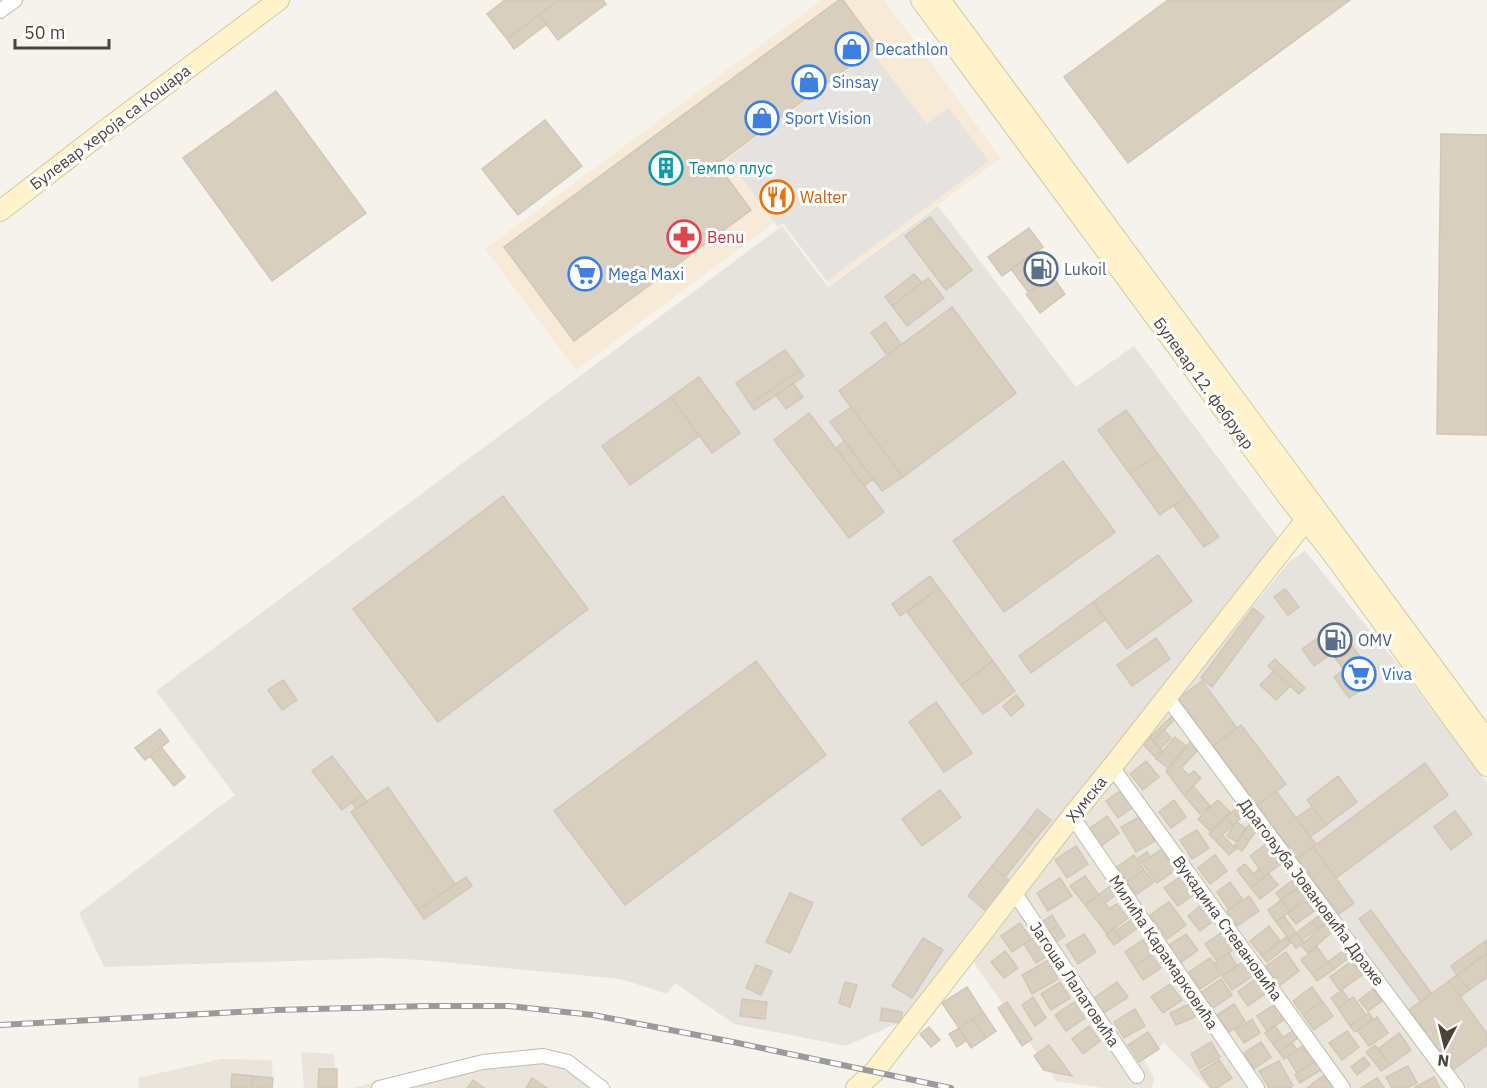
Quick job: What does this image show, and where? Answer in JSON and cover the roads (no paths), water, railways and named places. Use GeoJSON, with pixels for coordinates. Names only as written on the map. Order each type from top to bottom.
{"type":"FeatureCollection","features":[{"type":"Feature","properties":{"kind":"main road","name":"Булевар хероја са Кошара"},"geometry":{"type":"LineString","coordinates":[[0,195],[258,0]]}},
{"type":"Feature","properties":{"kind":"main road","name":"Булевар хероја са Кошара"},"geometry":{"type":"LineString","coordinates":[[0,211],[279,0]]}},
{"type":"Feature","properties":{"kind":"main road","name":"Булевар 12. фебруар"},"geometry":{"type":"LineString","coordinates":[[921,0],[1310,514],[1487,740]]}},
{"type":"Feature","properties":{"kind":"main road","name":"Булевар 12. фебруар"},"geometry":{"type":"LineString","coordinates":[[940,0],[1310,514],[1335,557],[1487,766]]}},
{"type":"Feature","properties":{"kind":"main road","name":"Хумска"},"geometry":{"type":"LineString","coordinates":[[856,1088],[874,1072],[1310,514]]}},
{"type":"Feature","properties":{"kind":"street"},"geometry":{"type":"LineString","coordinates":[[0,12],[15,0]]}},
{"type":"Feature","properties":{"kind":"street","name":"Драгољуба Јовановића Драже"},"geometry":{"type":"LineString","coordinates":[[1167,697],[1457,1088]]}},
{"type":"Feature","properties":{"kind":"street","name":"Вукадина Стевановића"},"geometry":{"type":"LineString","coordinates":[[1112,767],[1343,1088]]}},
{"type":"Feature","properties":{"kind":"street","name":"Милића Карамарковића"},"geometry":{"type":"LineString","coordinates":[[1072,816],[1257,1088]]}},
{"type":"Feature","properties":{"kind":"street","name":"Јагоша Лалатовића"},"geometry":{"type":"LineString","coordinates":[[1014,892],[1137,1076]]}},
{"type":"Feature","properties":{"kind":"street"},"geometry":{"type":"LineString","coordinates":[[379,1088],[401,1086],[483,1062],[543,1056],[568,1062],[602,1088]]}},
{"type":"Feature","properties":{"kind":"railway"},"geometry":{"type":"LineString","coordinates":[[0,1025],[276,1010],[509,1006],[593,1015],[951,1088]]}},
{"type":"Feature","properties":{"kind":"place","name":"Decathlon"},"geometry":{"type":"Point","coordinates":[852,49]}},
{"type":"Feature","properties":{"kind":"place","name":"Sinsay"},"geometry":{"type":"Point","coordinates":[809,82]}},
{"type":"Feature","properties":{"kind":"place","name":"Sport Vision"},"geometry":{"type":"Point","coordinates":[762,118]}},
{"type":"Feature","properties":{"kind":"place","name":"Темпо плус"},"geometry":{"type":"Point","coordinates":[666,168]}},
{"type":"Feature","properties":{"kind":"place","name":"Walter"},"geometry":{"type":"Point","coordinates":[777,197]}},
{"type":"Feature","properties":{"kind":"place","name":"Benu"},"geometry":{"type":"Point","coordinates":[684,237]}},
{"type":"Feature","properties":{"kind":"place","name":"Lukoil"},"geometry":{"type":"Point","coordinates":[1041,269]}},
{"type":"Feature","properties":{"kind":"place","name":"Mega Maxi"},"geometry":{"type":"Point","coordinates":[585,274]}},
{"type":"Feature","properties":{"kind":"place","name":"OMV"},"geometry":{"type":"Point","coordinates":[1335,640]}},
{"type":"Feature","properties":{"kind":"place","name":"Viva"},"geometry":{"type":"Point","coordinates":[1359,674]}}]}
